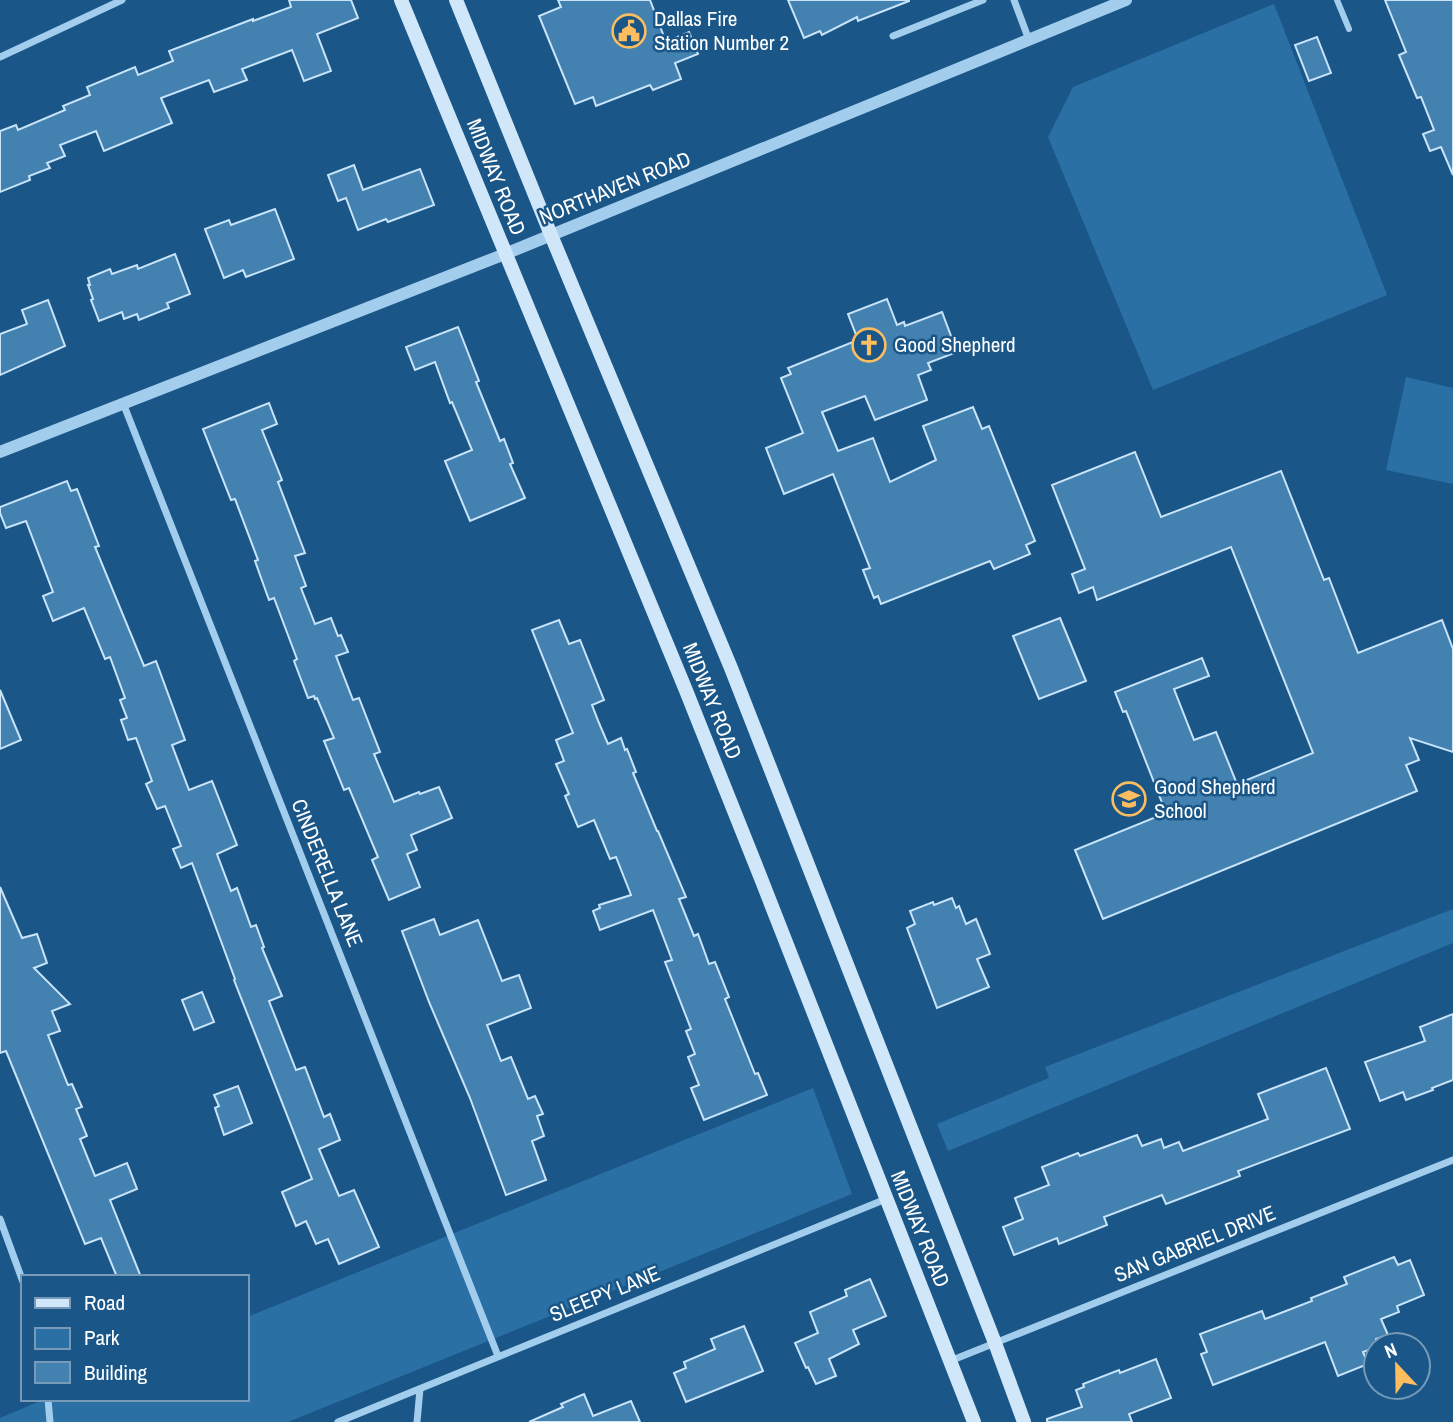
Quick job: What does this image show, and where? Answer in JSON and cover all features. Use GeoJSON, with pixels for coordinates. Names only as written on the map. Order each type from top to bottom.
{"type":"FeatureCollection","features":[{"type":"Feature","properties":{"kind":"main road","name":"MIDWAY ROAD"},"geometry":{"type":"LineString","coordinates":[[401,0],[715,764],[974,1422]]}},
{"type":"Feature","properties":{"kind":"main road","name":"MIDWAY ROAD"},"geometry":{"type":"LineString","coordinates":[[456,0],[731,668],[1024,1422]]}},
{"type":"Feature","properties":{"kind":"street"},"geometry":{"type":"LineString","coordinates":[[0,57],[122,0]]}},
{"type":"Feature","properties":{"kind":"street"},"geometry":{"type":"LineString","coordinates":[[893,36],[983,0]]}},
{"type":"Feature","properties":{"kind":"street"},"geometry":{"type":"LineString","coordinates":[[1014,0],[1029,40]]}},
{"type":"Feature","properties":{"kind":"street","name":"NORTHAVEN ROAD"},"geometry":{"type":"LineString","coordinates":[[0,452],[505,254],[1126,0]]}},
{"type":"Feature","properties":{"kind":"street"},"geometry":{"type":"LineString","coordinates":[[1337,0],[1349,29]]}},
{"type":"Feature","properties":{"kind":"street","name":"CINDERELLA LANE"},"geometry":{"type":"LineString","coordinates":[[123,403],[498,1356]]}},
{"type":"Feature","properties":{"kind":"street","name":"SAN GABRIEL DRIVE"},"geometry":{"type":"LineString","coordinates":[[950,1361],[1453,1160]]}},
{"type":"Feature","properties":{"kind":"street","name":"SLEEPY LANE"},"geometry":{"type":"LineString","coordinates":[[338,1422],[886,1199]]}},
{"type":"Feature","properties":{"kind":"street"},"geometry":{"type":"LineString","coordinates":[[0,1219],[21,1277]]}},
{"type":"Feature","properties":{"kind":"street"},"geometry":{"type":"LineString","coordinates":[[417,1422],[419,1389]]}},
{"type":"Feature","properties":{"kind":"street"},"geometry":{"type":"LineString","coordinates":[[48,1401],[50,1422]]}},
{"type":"Feature","properties":{"kind":"green space"},"geometry":{"type":"Polygon","coordinates":[[[1274,4],[1387,295],[1153,390],[1048,137],[1073,87],[1274,4]]]}},
{"type":"Feature","properties":{"kind":"green space"},"geometry":{"type":"Polygon","coordinates":[[[1406,377],[1453,388],[1453,484],[1386,470],[1406,377]]]}},
{"type":"Feature","properties":{"kind":"green space"},"geometry":{"type":"Polygon","coordinates":[[[1453,909],[1453,943],[948,1151],[937,1124],[1049,1078],[1045,1067],[1453,909]]]}},
{"type":"Feature","properties":{"kind":"green space"},"geometry":{"type":"Polygon","coordinates":[[[813,1088],[852,1194],[288,1422],[0,1422],[0,1418],[40,1401],[248,1401],[248,1317],[813,1088]]]}},
{"type":"Feature","properties":{"kind":"building"},"geometry":{"type":"Polygon","coordinates":[[[289,0],[351,0],[358,18],[317,34],[331,71],[304,81],[292,50],[242,69],[247,80],[214,92],[209,80],[161,98],[172,123],[104,151],[96,131],[60,145],[65,156],[47,163],[50,168],[29,176],[30,180],[0,192],[0,131],[16,125],[18,130],[65,110],[63,106],[90,95],[87,87],[135,67],[138,75],[173,61],[169,51],[291,7],[289,0]]]}},
{"type":"Feature","properties":{"kind":"building"},"geometry":{"type":"Polygon","coordinates":[[[558,0],[650,0],[666,42],[689,32],[698,54],[675,63],[681,79],[653,90],[650,85],[596,106],[593,97],[575,104],[539,16],[561,7],[558,0]]]}},
{"type":"Feature","properties":{"kind":"building"},"geometry":{"type":"Polygon","coordinates":[[[788,0],[909,1],[858,21],[857,17],[822,35],[820,31],[804,38],[788,0]]]}},
{"type":"Feature","properties":{"kind":"building"},"geometry":{"type":"Polygon","coordinates":[[[1385,0],[1453,0],[1453,175],[1441,147],[1430,151],[1423,134],[1434,130],[1421,97],[1417,98],[1399,55],[1406,52],[1385,0]]]}},
{"type":"Feature","properties":{"kind":"building"},"geometry":{"type":"Polygon","coordinates":[[[1317,37],[1331,73],[1309,81],[1295,45],[1317,37]]]}},
{"type":"Feature","properties":{"kind":"building"},"geometry":{"type":"Polygon","coordinates":[[[354,165],[363,190],[420,169],[434,205],[358,230],[346,198],[338,201],[328,175],[354,165]]]}},
{"type":"Feature","properties":{"kind":"building"},"geometry":{"type":"Polygon","coordinates":[[[275,209],[294,259],[246,277],[243,270],[224,278],[205,229],[229,220],[231,225],[275,209]]]}},
{"type":"Feature","properties":{"kind":"building"},"geometry":{"type":"Polygon","coordinates":[[[175,254],[190,294],[167,303],[169,308],[139,320],[137,314],[124,319],[122,312],[99,321],[91,300],[93,299],[88,278],[110,269],[112,274],[137,265],[138,269],[175,254]]]}},
{"type":"Feature","properties":{"kind":"building"},"geometry":{"type":"Polygon","coordinates":[[[887,299],[897,325],[904,322],[905,326],[942,312],[957,352],[928,363],[931,370],[918,375],[927,400],[875,420],[865,396],[822,412],[838,451],[873,438],[890,482],[936,460],[923,426],[973,407],[982,429],[989,426],[1035,541],[1026,545],[1030,554],[994,569],[990,561],[881,604],[878,596],[874,598],[863,570],[870,568],[833,474],[784,494],[766,448],[803,433],[781,378],[791,374],[788,368],[858,340],[848,314],[887,299]]]}},
{"type":"Feature","properties":{"kind":"building"},"geometry":{"type":"Polygon","coordinates":[[[48,300],[65,346],[0,375],[0,334],[27,324],[22,310],[48,300]]]}},
{"type":"Feature","properties":{"kind":"building"},"geometry":{"type":"Polygon","coordinates":[[[458,327],[479,381],[476,382],[500,441],[504,439],[513,463],[510,464],[525,498],[470,521],[445,461],[472,450],[435,362],[415,370],[406,347],[458,327]]]}},
{"type":"Feature","properties":{"kind":"building"},"geometry":{"type":"Polygon","coordinates":[[[269,403],[277,424],[262,430],[282,480],[278,482],[305,553],[295,556],[306,586],[301,588],[315,624],[331,618],[338,636],[341,635],[348,652],[336,656],[353,700],[359,698],[380,752],[374,754],[394,802],[439,787],[452,818],[411,835],[417,850],[407,854],[420,887],[389,900],[372,860],[378,857],[349,788],[344,790],[324,741],[334,738],[317,698],[308,698],[294,661],[297,659],[274,598],[269,600],[255,561],[258,560],[235,499],[231,500],[203,429],[269,403]]]}},
{"type":"Feature","properties":{"kind":"building"},"geometry":{"type":"Polygon","coordinates":[[[1135,452],[1161,517],[1281,471],[1324,580],[1329,578],[1358,653],[1442,620],[1453,649],[1453,752],[1410,738],[1419,760],[1406,765],[1417,791],[1103,919],[1075,850],[1166,813],[1126,711],[1123,712],[1115,692],[1202,658],[1209,676],[1174,689],[1194,740],[1216,732],[1237,784],[1313,753],[1231,547],[1097,600],[1093,587],[1079,593],[1072,574],[1085,569],[1052,485],[1135,452]]]}},
{"type":"Feature","properties":{"kind":"building"},"geometry":{"type":"Polygon","coordinates":[[[67,481],[71,491],[77,489],[99,546],[95,547],[144,666],[156,661],[185,740],[172,745],[189,790],[212,781],[237,845],[217,854],[231,891],[237,888],[251,927],[256,925],[264,947],[262,948],[282,996],[269,1001],[296,1070],[305,1067],[324,1117],[330,1114],[340,1140],[319,1149],[339,1196],[354,1190],[379,1247],[339,1264],[328,1239],[316,1244],[306,1221],[296,1226],[282,1192],[312,1179],[234,980],[192,863],[181,868],[173,849],[181,846],[165,806],[157,809],[146,784],[152,781],[136,738],[128,740],[121,720],[127,718],[120,700],[125,698],[110,657],[105,659],[84,608],[53,621],[43,596],[53,592],[26,521],[6,528],[0,513],[0,507],[67,481]]]}},
{"type":"Feature","properties":{"kind":"building"},"geometry":{"type":"Polygon","coordinates":[[[1060,618],[1086,681],[1039,699],[1013,636],[1060,618]]]}},
{"type":"Feature","properties":{"kind":"building"},"geometry":{"type":"Polygon","coordinates":[[[559,620],[569,644],[580,640],[604,700],[592,705],[599,723],[608,744],[621,738],[625,750],[627,749],[636,772],[633,773],[686,897],[679,899],[694,936],[698,934],[709,964],[715,962],[729,997],[725,999],[755,1074],[758,1073],[767,1095],[704,1120],[691,1088],[699,1085],[688,1057],[695,1054],[686,1031],[691,1029],[665,962],[672,960],[653,910],[600,930],[593,911],[600,908],[599,905],[631,895],[616,857],[610,859],[594,820],[578,827],[565,796],[569,794],[556,764],[564,761],[556,740],[573,733],[532,630],[559,620]]]}},
{"type":"Feature","properties":{"kind":"building"},"geometry":{"type":"Polygon","coordinates":[[[0,690],[21,740],[0,749],[0,690]]]}},
{"type":"Feature","properties":{"kind":"building"},"geometry":{"type":"Polygon","coordinates":[[[0,887],[22,938],[37,934],[47,963],[34,968],[70,1004],[52,1011],[60,1031],[48,1035],[68,1085],[72,1084],[82,1107],[76,1109],[87,1136],[80,1139],[95,1176],[127,1163],[137,1189],[110,1200],[140,1275],[116,1275],[101,1238],[85,1244],[6,1051],[0,1053],[0,887]]]}},
{"type":"Feature","properties":{"kind":"building"},"geometry":{"type":"Polygon","coordinates":[[[952,898],[956,908],[959,906],[966,924],[976,919],[990,954],[977,959],[989,987],[937,1008],[907,928],[915,924],[910,911],[952,898]]]}},
{"type":"Feature","properties":{"kind":"building"},"geometry":{"type":"Polygon","coordinates":[[[434,919],[440,935],[478,920],[502,981],[519,975],[531,1008],[487,1025],[501,1061],[511,1057],[528,1099],[535,1096],[543,1114],[537,1116],[544,1136],[532,1141],[546,1180],[506,1195],[402,931],[434,919]]]}},
{"type":"Feature","properties":{"kind":"building"},"geometry":{"type":"Polygon","coordinates":[[[202,992],[214,1022],[194,1030],[182,1000],[202,992]]]}},
{"type":"Feature","properties":{"kind":"building"},"geometry":{"type":"Polygon","coordinates":[[[1453,1014],[1453,1080],[1406,1100],[1403,1092],[1380,1101],[1365,1062],[1425,1041],[1420,1027],[1453,1014]]]}},
{"type":"Feature","properties":{"kind":"building"},"geometry":{"type":"Polygon","coordinates":[[[1326,1068],[1350,1129],[1238,1171],[1240,1176],[1166,1204],[1162,1195],[1104,1217],[1107,1225],[1059,1244],[1057,1238],[1014,1255],[1003,1227],[1023,1219],[1015,1198],[1049,1185],[1042,1167],[1137,1135],[1142,1146],[1161,1139],[1164,1148],[1179,1142],[1183,1151],[1268,1119],[1258,1094],[1326,1068]]]}},
{"type":"Feature","properties":{"kind":"building"},"geometry":{"type":"Polygon","coordinates":[[[238,1086],[252,1123],[224,1135],[215,1108],[219,1106],[214,1095],[238,1086]]]}},
{"type":"Feature","properties":{"kind":"building"},"geometry":{"type":"Polygon","coordinates":[[[1394,1257],[1398,1265],[1410,1260],[1424,1295],[1397,1306],[1399,1312],[1381,1319],[1386,1331],[1362,1331],[1362,1366],[1338,1376],[1325,1342],[1213,1385],[1201,1354],[1207,1352],[1200,1334],[1262,1311],[1265,1319],[1312,1301],[1311,1298],[1347,1284],[1344,1277],[1394,1257]]]}},
{"type":"Feature","properties":{"kind":"building"},"geometry":{"type":"Polygon","coordinates":[[[870,1279],[886,1316],[853,1330],[859,1344],[829,1359],[836,1376],[816,1384],[795,1343],[818,1333],[810,1312],[847,1296],[845,1290],[870,1279]]]}},
{"type":"Feature","properties":{"kind":"building"},"geometry":{"type":"Polygon","coordinates":[[[744,1326],[763,1371],[686,1402],[674,1373],[686,1368],[684,1362],[715,1349],[711,1339],[744,1326]]]}},
{"type":"Feature","properties":{"kind":"building"},"geometry":{"type":"Polygon","coordinates":[[[1156,1359],[1171,1398],[1129,1414],[1132,1422],[1047,1422],[1047,1419],[1082,1407],[1076,1390],[1084,1387],[1083,1384],[1156,1359]]]}},
{"type":"Feature","properties":{"kind":"building"},"geometry":{"type":"Polygon","coordinates":[[[584,1394],[593,1416],[631,1401],[640,1422],[529,1422],[584,1394]]]}},
{"type":"Feature","properties":{"kind":"place","name":"Dallas Fire Station Number 2"},"geometry":{"type":"Point","coordinates":[629,31]}},
{"type":"Feature","properties":{"kind":"place","name":"Good Shepherd"},"geometry":{"type":"Point","coordinates":[869,345]}},
{"type":"Feature","properties":{"kind":"place","name":"Good Shepherd School"},"geometry":{"type":"Point","coordinates":[1129,799]}}]}
